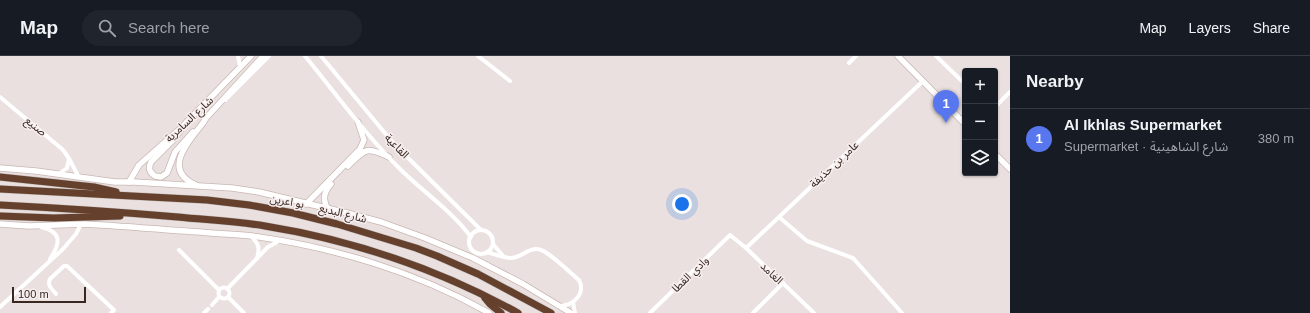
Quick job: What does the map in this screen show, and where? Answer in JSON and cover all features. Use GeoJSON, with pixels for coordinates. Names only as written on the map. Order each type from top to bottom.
{"type":"FeatureCollection","features":[{"type":"Feature","properties":{"kind":"highway"},"geometry":{"type":"LineString","coordinates":[[0,177],[102,188],[124,195]]}},
{"type":"Feature","properties":{"kind":"highway","name":"بو اعرين"},"geometry":{"type":"LineString","coordinates":[[0,189],[207,200],[249,205],[293,213],[337,224],[416,248],[437,256],[478,274],[552,313]]}},
{"type":"Feature","properties":{"kind":"highway"},"geometry":{"type":"LineString","coordinates":[[0,205],[130,213],[245,223],[286,230],[368,249],[405,262],[482,295],[518,313]]}},
{"type":"Feature","properties":{"kind":"highway"},"geometry":{"type":"LineString","coordinates":[[0,216],[54,218],[102,217],[120,216],[130,213]]}},
{"type":"Feature","properties":{"kind":"highway"},"geometry":{"type":"LineString","coordinates":[[482,295],[501,313]]}},
{"type":"Feature","properties":{"kind":"main road","name":"شارع السامرية"},"geometry":{"type":"LineString","coordinates":[[129,182],[142,162],[182,127],[251,56]]}},
{"type":"Feature","properties":{"kind":"main road","name":"شارع السامرية"},"geometry":{"type":"LineString","coordinates":[[200,186],[187,180],[179,168],[179,159],[185,146],[206,118],[263,56]]}},
{"type":"Feature","properties":{"kind":"main road"},"geometry":{"type":"LineString","coordinates":[[898,56],[962,121]]}},
{"type":"Feature","properties":{"kind":"main road"},"geometry":{"type":"LineString","coordinates":[[182,127],[175,138],[150,163],[150,170],[155,176],[161,176],[167,173],[173,156],[178,148],[206,118]]}},
{"type":"Feature","properties":{"kind":"main road"},"geometry":{"type":"LineString","coordinates":[[306,204],[360,149],[364,140],[358,122]]}},
{"type":"Feature","properties":{"kind":"main road"},"geometry":{"type":"LineString","coordinates":[[328,208],[324,199],[325,191],[359,156],[373,150],[389,157]]}},
{"type":"Feature","properties":{"kind":"main road"},"geometry":{"type":"LineString","coordinates":[[998,157],[1010,169]]}},
{"type":"Feature","properties":{"kind":"main road","name":"شارع البديع"},"geometry":{"type":"LineString","coordinates":[[0,168],[28,170],[114,182],[232,188],[259,192],[328,208],[381,222],[439,243],[473,258],[524,284],[571,313]]}},
{"type":"Feature","properties":{"kind":"main road"},"geometry":{"type":"LineString","coordinates":[[0,224],[34,226],[81,224],[251,236],[279,241],[346,255],[386,267],[440,289],[489,313]]}},
{"type":"Feature","properties":{"kind":"street"},"geometry":{"type":"LineString","coordinates":[[238,56],[240,67]]}},
{"type":"Feature","properties":{"kind":"street","name":"شارع السامرية"},"geometry":{"type":"LineString","coordinates":[[220,103],[229,97],[269,56]]}},
{"type":"Feature","properties":{"kind":"street","name":"القاعية"},"geometry":{"type":"LineString","coordinates":[[302,56],[314,66]]}},
{"type":"Feature","properties":{"kind":"street","name":"القاعية"},"geometry":{"type":"LineString","coordinates":[[305,56],[358,122],[389,157],[456,220],[471,237]]}},
{"type":"Feature","properties":{"kind":"street","name":"القاعية"},"geometry":{"type":"LineString","coordinates":[[321,56],[394,144],[481,230]]}},
{"type":"Feature","properties":{"kind":"street"},"geometry":{"type":"LineString","coordinates":[[478,56],[510,81]]}},
{"type":"Feature","properties":{"kind":"street"},"geometry":{"type":"LineString","coordinates":[[849,63],[856,56]]}},
{"type":"Feature","properties":{"kind":"street"},"geometry":{"type":"LineString","coordinates":[[936,56],[962,81]]}},
{"type":"Feature","properties":{"kind":"street","name":"عامر بن حذيفة"},"geometry":{"type":"LineString","coordinates":[[746,248],[923,81]]}},
{"type":"Feature","properties":{"kind":"street"},"geometry":{"type":"LineString","coordinates":[[998,104],[1010,92]]}},
{"type":"Feature","properties":{"kind":"street","name":"صنيع"},"geometry":{"type":"LineString","coordinates":[[0,97],[62,149],[79,178]]}},
{"type":"Feature","properties":{"kind":"street"},"geometry":{"type":"LineString","coordinates":[[58,175],[68,167],[68,157]]}},
{"type":"Feature","properties":{"kind":"street"},"geometry":{"type":"LineString","coordinates":[[779,216],[806,240],[853,258],[902,313]]}},
{"type":"Feature","properties":{"kind":"street"},"geometry":{"type":"LineString","coordinates":[[0,308],[70,242],[81,224]]}},
{"type":"Feature","properties":{"kind":"street"},"geometry":{"type":"LineString","coordinates":[[34,226],[52,230],[57,238],[57,247],[46,266]]}},
{"type":"Feature","properties":{"kind":"street"},"geometry":{"type":"LineString","coordinates":[[481,230],[491,234],[493,239],[491,249],[482,254],[477,253],[470,246],[473,233],[481,230]]}},
{"type":"Feature","properties":{"kind":"street","name":"الغامد"},"geometry":{"type":"LineString","coordinates":[[730,235],[746,248],[814,313]]}},
{"type":"Feature","properties":{"kind":"street","name":"وادي القطا"},"geometry":{"type":"LineString","coordinates":[[650,313],[730,235]]}},
{"type":"Feature","properties":{"kind":"street"},"geometry":{"type":"LineString","coordinates":[[251,236],[259,247],[256,261]]}},
{"type":"Feature","properties":{"kind":"street"},"geometry":{"type":"LineString","coordinates":[[219,290],[223,288],[227,289],[270,246],[279,241]]}},
{"type":"Feature","properties":{"kind":"street"},"geometry":{"type":"LineString","coordinates":[[493,244],[503,256]]}},
{"type":"Feature","properties":{"kind":"street"},"geometry":{"type":"LineString","coordinates":[[487,252],[511,258],[518,257],[538,248],[546,252],[579,280],[581,285],[581,292],[573,302],[565,306],[559,306]]}},
{"type":"Feature","properties":{"kind":"street"},"geometry":{"type":"LineString","coordinates":[[179,250],[219,290],[219,297],[212,305]]}},
{"type":"Feature","properties":{"kind":"street"},"geometry":{"type":"LineString","coordinates":[[56,294],[50,287],[50,279],[64,266],[67,266],[114,312]]}},
{"type":"Feature","properties":{"kind":"street"},"geometry":{"type":"LineString","coordinates":[[753,313],[783,283]]}},
{"type":"Feature","properties":{"kind":"street"},"geometry":{"type":"LineString","coordinates":[[227,289],[229,294],[228,297],[244,313]]}},
{"type":"Feature","properties":{"kind":"street"},"geometry":{"type":"LineString","coordinates":[[219,297],[224,299],[228,297]]}},
{"type":"Feature","properties":{"kind":"street"},"geometry":{"type":"LineString","coordinates":[[573,302],[575,313]]}},
{"type":"Feature","properties":{"kind":"street"},"geometry":{"type":"LineString","coordinates":[[204,313],[208,309]]}},
{"type":"Feature","properties":{"kind":"place","name":"Al Ikhlas Supermarket"},"geometry":{"type":"Point","coordinates":[946,123]}}]}
